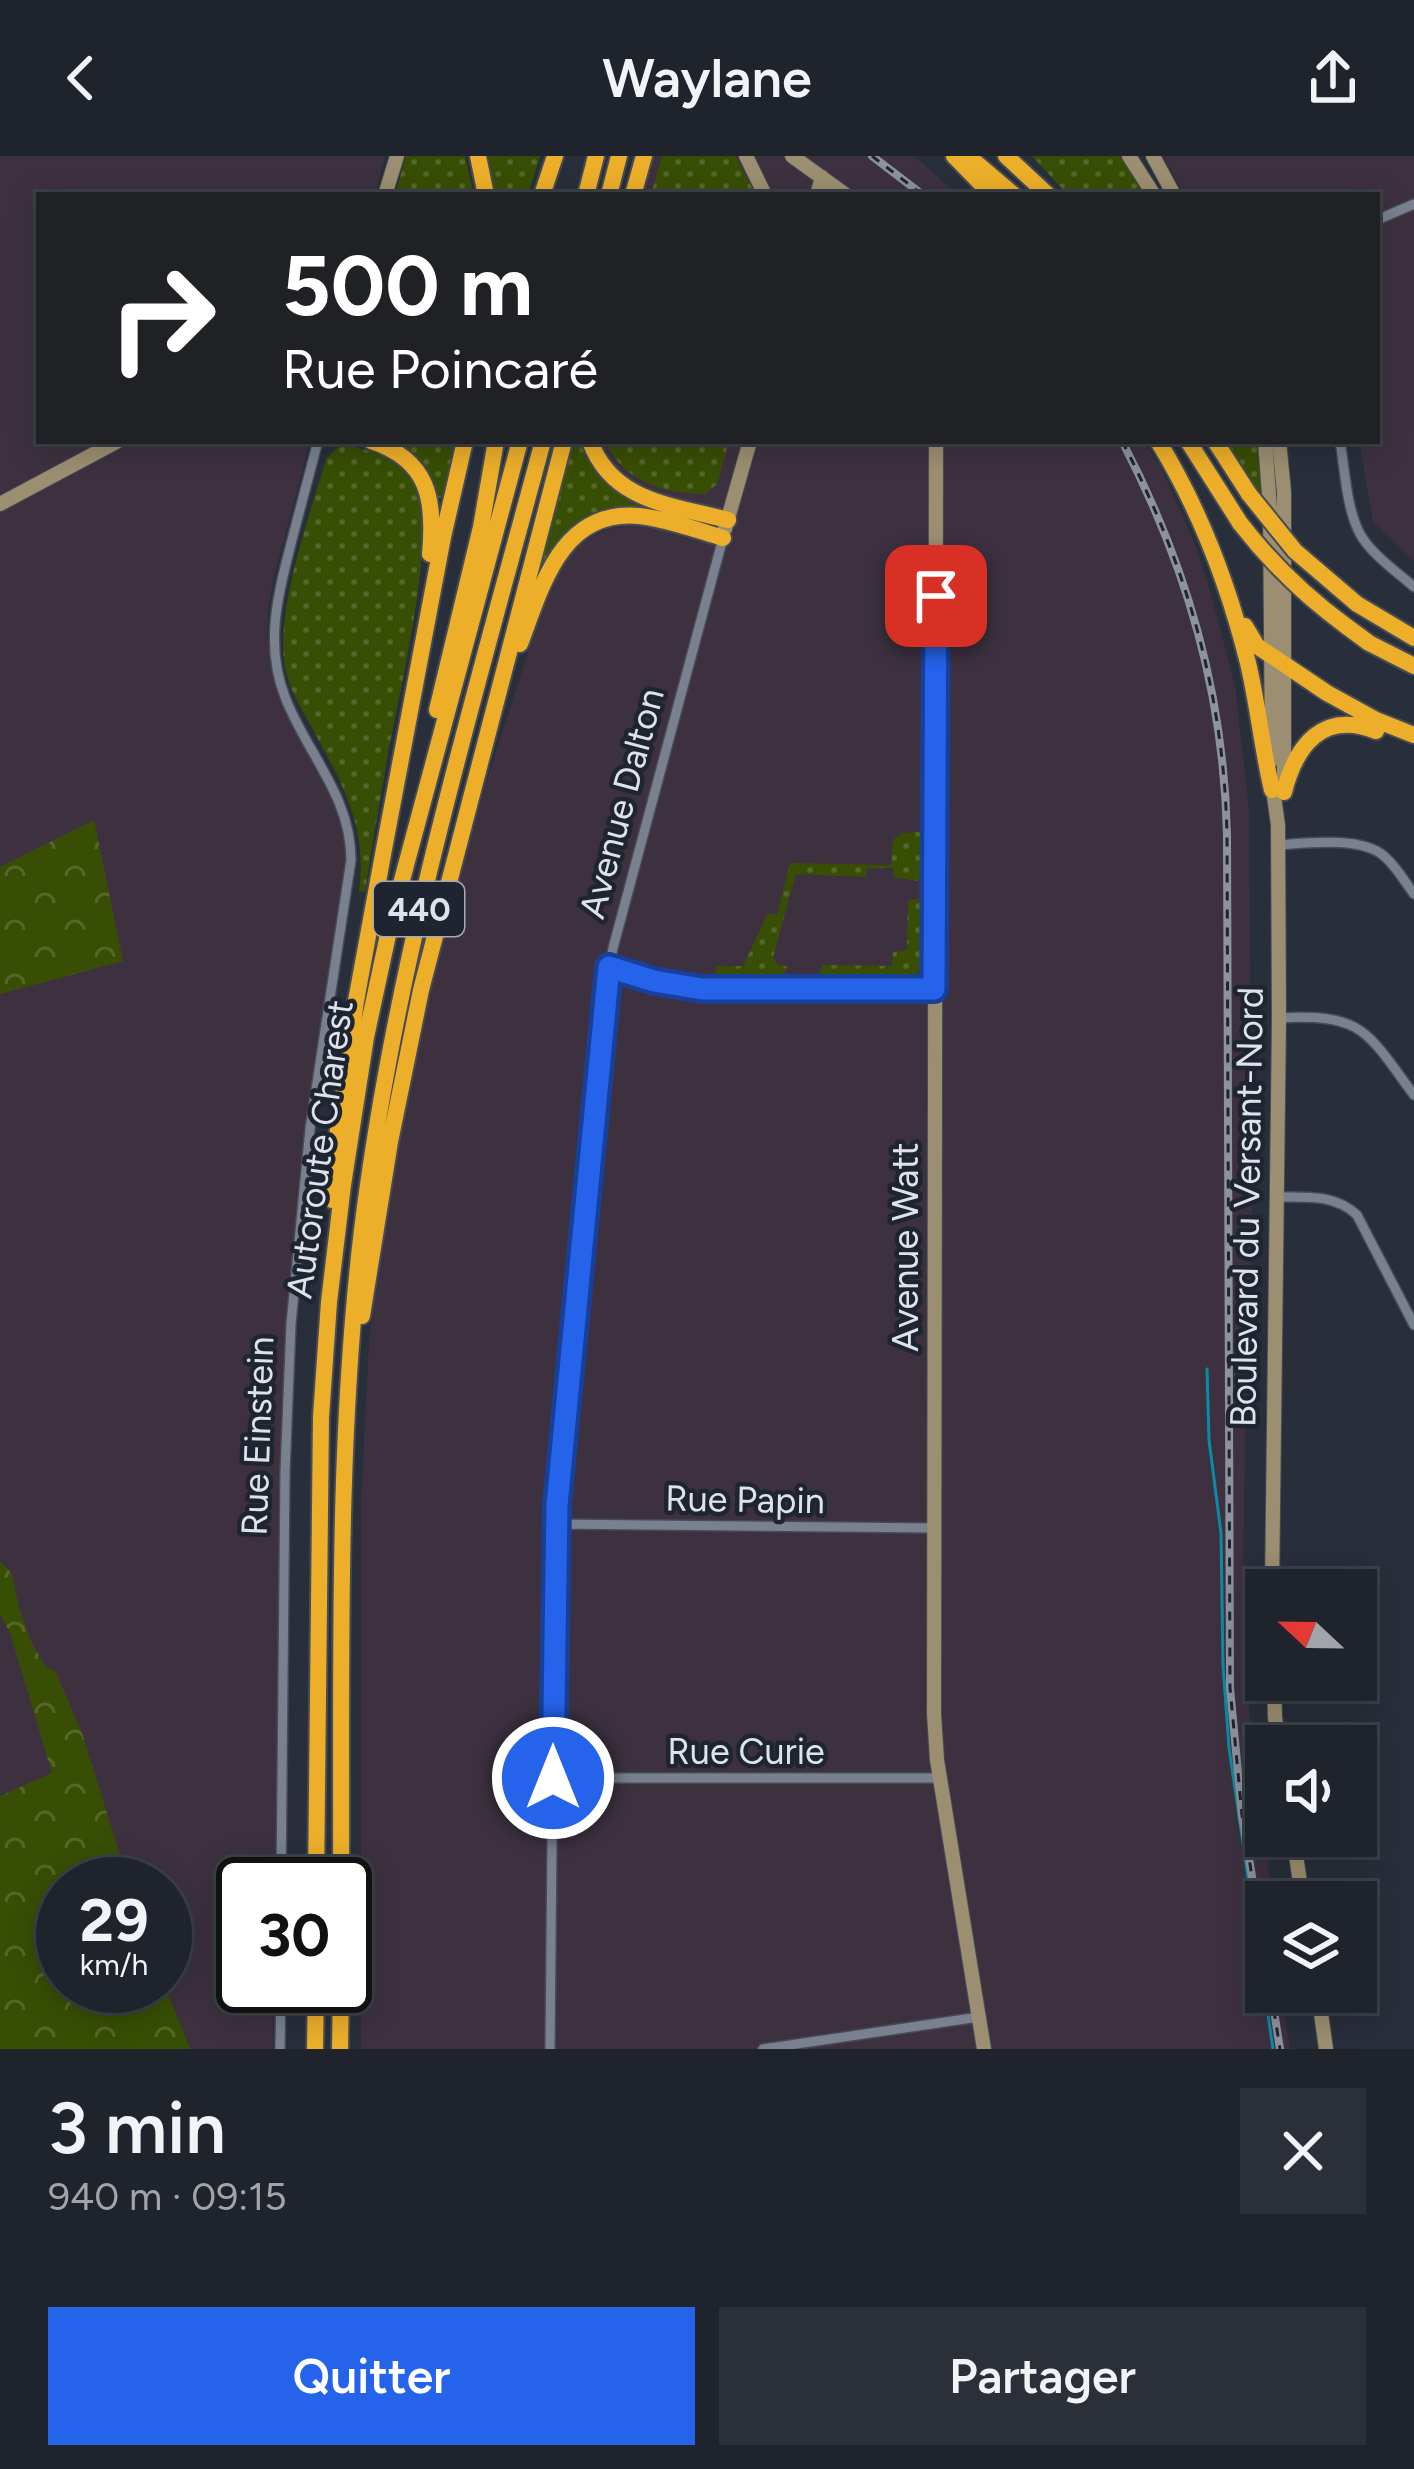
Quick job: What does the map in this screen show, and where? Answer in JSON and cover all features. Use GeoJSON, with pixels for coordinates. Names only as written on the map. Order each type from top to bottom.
{"type":"FeatureCollection","features":[{"type":"Feature","properties":{"kind":"highway"},"geometry":{"type":"LineString","coordinates":[[478,156],[486,192]]}},
{"type":"Feature","properties":{"kind":"highway"},"geometry":{"type":"LineString","coordinates":[[543,192],[555,156]]}},
{"type":"Feature","properties":{"kind":"highway"},"geometry":{"type":"LineString","coordinates":[[587,192],[596,156]]}},
{"type":"Feature","properties":{"kind":"highway"},"geometry":{"type":"LineString","coordinates":[[610,192],[620,156]]}},
{"type":"Feature","properties":{"kind":"highway"},"geometry":{"type":"LineString","coordinates":[[634,192],[644,156]]}},
{"type":"Feature","properties":{"kind":"highway"},"geometry":{"type":"LineString","coordinates":[[954,156],[989,192]]}},
{"type":"Feature","properties":{"kind":"highway"},"geometry":{"type":"LineString","coordinates":[[968,156],[1010,192]]}},
{"type":"Feature","properties":{"kind":"highway"},"geometry":{"type":"LineString","coordinates":[[1006,156],[1048,192]]}},
{"type":"Feature","properties":{"kind":"highway"},"geometry":{"type":"LineString","coordinates":[[1020,156],[1049,192]]}},
{"type":"Feature","properties":{"kind":"highway"},"geometry":{"type":"LineString","coordinates":[[379,444],[410,463],[425,483],[430,500],[432,532],[418,670]]}},
{"type":"Feature","properties":{"kind":"highway"},"geometry":{"type":"LineString","coordinates":[[332,1273],[332,1180],[347,1060],[442,538],[464,444]]}},
{"type":"Feature","properties":{"kind":"highway"},"geometry":{"type":"LineString","coordinates":[[391,921],[404,844],[481,527],[495,444]]}},
{"type":"Feature","properties":{"kind":"highway","name":"Autoroute Charest"},"geometry":{"type":"LineString","coordinates":[[316,1857],[319,1479],[332,1273],[354,1108],[391,921],[519,444]]}},
{"type":"Feature","properties":{"kind":"highway","name":"Autoroute Charest"},"geometry":{"type":"LineString","coordinates":[[341,1857],[347,1387],[365,1202],[402,983],[542,444]]}},
{"type":"Feature","properties":{"kind":"highway"},"geometry":{"type":"LineString","coordinates":[[347,1387],[368,1292],[404,1069],[437,923],[563,444]]}},
{"type":"Feature","properties":{"kind":"highway"},"geometry":{"type":"LineString","coordinates":[[592,444],[605,471],[628,490],[725,529]]}},
{"type":"Feature","properties":{"kind":"highway"},"geometry":{"type":"LineString","coordinates":[[1160,444],[1251,638],[1364,714],[1414,739]]}},
{"type":"Feature","properties":{"kind":"highway"},"geometry":{"type":"LineString","coordinates":[[1190,444],[1240,523],[1286,577],[1369,643],[1414,666]]}},
{"type":"Feature","properties":{"kind":"highway"},"geometry":{"type":"LineString","coordinates":[[1217,444],[1295,551],[1357,604],[1414,638]]}},
{"type":"Feature","properties":{"kind":"highway"},"geometry":{"type":"LineString","coordinates":[[471,794],[534,606],[568,542],[594,523],[630,516],[725,529]]}},
{"type":"Feature","properties":{"kind":"highway"},"geometry":{"type":"LineString","coordinates":[[1215,560],[1247,658],[1278,791]]}},
{"type":"Feature","properties":{"kind":"highway"},"geometry":{"type":"LineString","coordinates":[[1278,791],[1298,755],[1326,728],[1353,724],[1414,739]]}},
{"type":"Feature","properties":{"kind":"highway"},"geometry":{"type":"LineString","coordinates":[[315,2049],[316,2013]]}},
{"type":"Feature","properties":{"kind":"highway"},"geometry":{"type":"LineString","coordinates":[[340,2049],[341,2013]]}},
{"type":"Feature","properties":{"kind":"street"},"geometry":{"type":"LineString","coordinates":[[386,192],[397,156]]}},
{"type":"Feature","properties":{"kind":"street"},"geometry":{"type":"LineString","coordinates":[[746,156],[764,192]]}},
{"type":"Feature","properties":{"kind":"street"},"geometry":{"type":"LineString","coordinates":[[793,156],[843,192]]}},
{"type":"Feature","properties":{"kind":"street"},"geometry":{"type":"LineString","coordinates":[[1129,156],[1152,192]]}},
{"type":"Feature","properties":{"kind":"street"},"geometry":{"type":"LineString","coordinates":[[1153,156],[1172,192]]}},
{"type":"Feature","properties":{"kind":"street"},"geometry":{"type":"LineString","coordinates":[[818,192],[822,177]]}},
{"type":"Feature","properties":{"kind":"street"},"geometry":{"type":"LineString","coordinates":[[1380,219],[1414,204]]}},
{"type":"Feature","properties":{"kind":"street"},"geometry":{"type":"LineString","coordinates":[[0,504],[112,444]]}},
{"type":"Feature","properties":{"kind":"street","name":"Rue Einstein"},"geometry":{"type":"LineString","coordinates":[[281,1857],[291,1324],[310,1130],[351,860],[344,810],[290,708],[274,654],[278,596],[317,444]]}},
{"type":"Feature","properties":{"kind":"street","name":"Avenue Dalton"},"geometry":{"type":"LineString","coordinates":[[550,2049],[556,1524],[602,1014],[609,967],[749,444]]}},
{"type":"Feature","properties":{"kind":"street","name":"Avenue Watt"},"geometry":{"type":"LineString","coordinates":[[936,444],[934,1714],[984,2049]]}},
{"type":"Feature","properties":{"kind":"street","name":"Boulevard du Versant-Nord"},"geometry":{"type":"LineString","coordinates":[[1265,444],[1277,659],[1279,845],[1272,1569]]}},
{"type":"Feature","properties":{"kind":"street","name":"Boulevard du Versant-Nord"},"geometry":{"type":"LineString","coordinates":[[1277,659],[1284,492],[1280,444]]}},
{"type":"Feature","properties":{"kind":"street"},"geometry":{"type":"LineString","coordinates":[[1341,444],[1358,531],[1414,587]]}},
{"type":"Feature","properties":{"kind":"street"},"geometry":{"type":"LineString","coordinates":[[1279,845],[1370,848],[1385,857],[1414,894]]}},
{"type":"Feature","properties":{"kind":"street"},"geometry":{"type":"LineString","coordinates":[[609,967],[702,989],[934,989]]}},
{"type":"Feature","properties":{"kind":"street"},"geometry":{"type":"LineString","coordinates":[[1279,1018],[1339,1020],[1357,1026],[1414,1095]]}},
{"type":"Feature","properties":{"kind":"street"},"geometry":{"type":"LineString","coordinates":[[1277,1197],[1346,1204],[1357,1215],[1414,1325]]}},
{"type":"Feature","properties":{"kind":"street","name":"Rue Papin"},"geometry":{"type":"LineString","coordinates":[[556,1524],[934,1528]]}},
{"type":"Feature","properties":{"kind":"street","name":"Rue Curie"},"geometry":{"type":"LineString","coordinates":[[553,1778],[940,1778]]}},
{"type":"Feature","properties":{"kind":"street"},"geometry":{"type":"LineString","coordinates":[[280,2013],[280,2049]]}},
{"type":"Feature","properties":{"kind":"street"},"geometry":{"type":"LineString","coordinates":[[1321,2013],[1326,2049]]}},
{"type":"Feature","properties":{"kind":"street"},"geometry":{"type":"LineString","coordinates":[[763,2049],[979,2017]]}},
{"type":"Feature","properties":{"kind":"shaded area"},"geometry":{"type":"Polygon","coordinates":[[[0,156],[385,156],[376,192],[36,192],[36,444],[309,444],[273,581],[267,636],[275,684],[338,804],[346,848],[305,1131],[288,1305],[281,1427],[275,1857],[216,1857],[216,2013],[274,2013],[273,2049],[0,2049],[0,156]]]}},
{"type":"Feature","properties":{"kind":"shaded area"},"geometry":{"type":"Polygon","coordinates":[[[654,156],[914,156],[955,192],[644,192],[654,156]]]}},
{"type":"Feature","properties":{"kind":"shaded area"},"geometry":{"type":"Polygon","coordinates":[[[1163,156],[1414,156],[1414,561],[1373,521],[1360,444],[1380,444],[1380,192],[1183,192],[1163,156]]]}},
{"type":"Feature","properties":{"kind":"shaded area"},"geometry":{"type":"Polygon","coordinates":[[[598,444],[1146,444],[1193,539],[1235,686],[1249,810],[1252,1242],[1243,1560],[1245,1701],[1249,1701],[1250,1725],[1245,1725],[1245,1857],[1267,1857],[1270,1881],[1245,1881],[1245,2013],[1284,2013],[1290,2049],[361,2049],[361,2013],[372,2013],[372,1857],[361,1857],[361,1503],[369,1342],[386,1201],[439,953],[487,779],[540,616],[564,561],[580,543],[609,529],[650,528],[661,496],[614,471],[598,444]]]}},
{"type":"Feature","properties":{"kind":"green space"},"geometry":{"type":"Polygon","coordinates":[[[406,156],[465,156],[473,192],[396,192],[406,156]]]}},
{"type":"Feature","properties":{"kind":"green space"},"geometry":{"type":"Polygon","coordinates":[[[485,156],[540,156],[529,192],[492,192],[485,156]]]}},
{"type":"Feature","properties":{"kind":"green space"},"geometry":{"type":"Polygon","coordinates":[[[662,156],[735,156],[754,192],[652,192],[662,156]]]}},
{"type":"Feature","properties":{"kind":"green space"},"geometry":{"type":"Polygon","coordinates":[[[1032,156],[1120,156],[1142,192],[1065,192],[1032,156]]]}},
{"type":"Feature","properties":{"kind":"green space"},"geometry":{"type":"Polygon","coordinates":[[[391,444],[456,444],[442,498],[436,498],[391,444]]]}},
{"type":"Feature","properties":{"kind":"green space"},"geometry":{"type":"Polygon","coordinates":[[[572,444],[584,444],[609,483],[653,510],[621,510],[591,520],[565,538],[546,564],[541,562],[572,444]]]}},
{"type":"Feature","properties":{"kind":"green space"},"geometry":{"type":"Polygon","coordinates":[[[606,444],[728,444],[717,484],[705,494],[660,488],[633,475],[606,444]]]}},
{"type":"Feature","properties":{"kind":"green space"},"geometry":{"type":"Polygon","coordinates":[[[1228,444],[1257,444],[1258,491],[1228,444]]]}},
{"type":"Feature","properties":{"kind":"green space"},"geometry":{"type":"Polygon","coordinates":[[[348,445],[397,464],[417,487],[422,508],[414,617],[365,892],[359,891],[360,845],[350,804],[292,690],[283,644],[296,563],[326,459],[348,445]]]}},
{"type":"Feature","properties":{"kind":"green space"},"geometry":{"type":"Polygon","coordinates":[[[94,820],[123,961],[0,994],[0,867],[94,820]]]}},
{"type":"Feature","properties":{"kind":"green space"},"geometry":{"type":"Polygon","coordinates":[[[902,833],[923,833],[917,881],[894,877],[893,868],[867,868],[866,877],[796,874],[773,957],[779,966],[787,966],[784,977],[714,978],[717,966],[743,966],[768,913],[777,915],[790,863],[891,865],[893,840],[902,833]]]}},
{"type":"Feature","properties":{"kind":"green space"},"geometry":{"type":"Polygon","coordinates":[[[908,900],[923,902],[923,964],[915,976],[819,976],[822,965],[892,966],[893,952],[907,950],[908,900]]]}},
{"type":"Feature","properties":{"kind":"green space"},"geometry":{"type":"Polygon","coordinates":[[[0,1561],[12,1574],[32,1644],[46,1667],[55,1670],[83,1736],[121,1857],[36,1857],[36,2013],[176,2013],[190,2049],[0,2049],[0,1796],[52,1773],[0,1614],[0,1561]]]}},
{"type":"Feature","properties":{"kind":"waterway"},"geometry":{"type":"LineString","coordinates":[[1207,1369],[1209,1440],[1221,1533],[1229,1748],[1273,2049]]}},
{"type":"Feature","properties":{"kind":"railway"},"geometry":{"type":"LineString","coordinates":[[872,156],[919,192]]}},
{"type":"Feature","properties":{"kind":"railway"},"geometry":{"type":"LineString","coordinates":[[1123,444],[1165,535],[1198,632],[1224,783],[1230,1688],[1253,1881]]}},
{"type":"Feature","properties":{"kind":"railway"},"geometry":{"type":"LineString","coordinates":[[1274,2013],[1280,2049]]}},
{"type":"Feature","properties":{"kind":"route"},"geometry":{"type":"LineString","coordinates":[[553,1778],[557,1505],[609,967],[702,989],[934,989],[936,596]]}}]}
